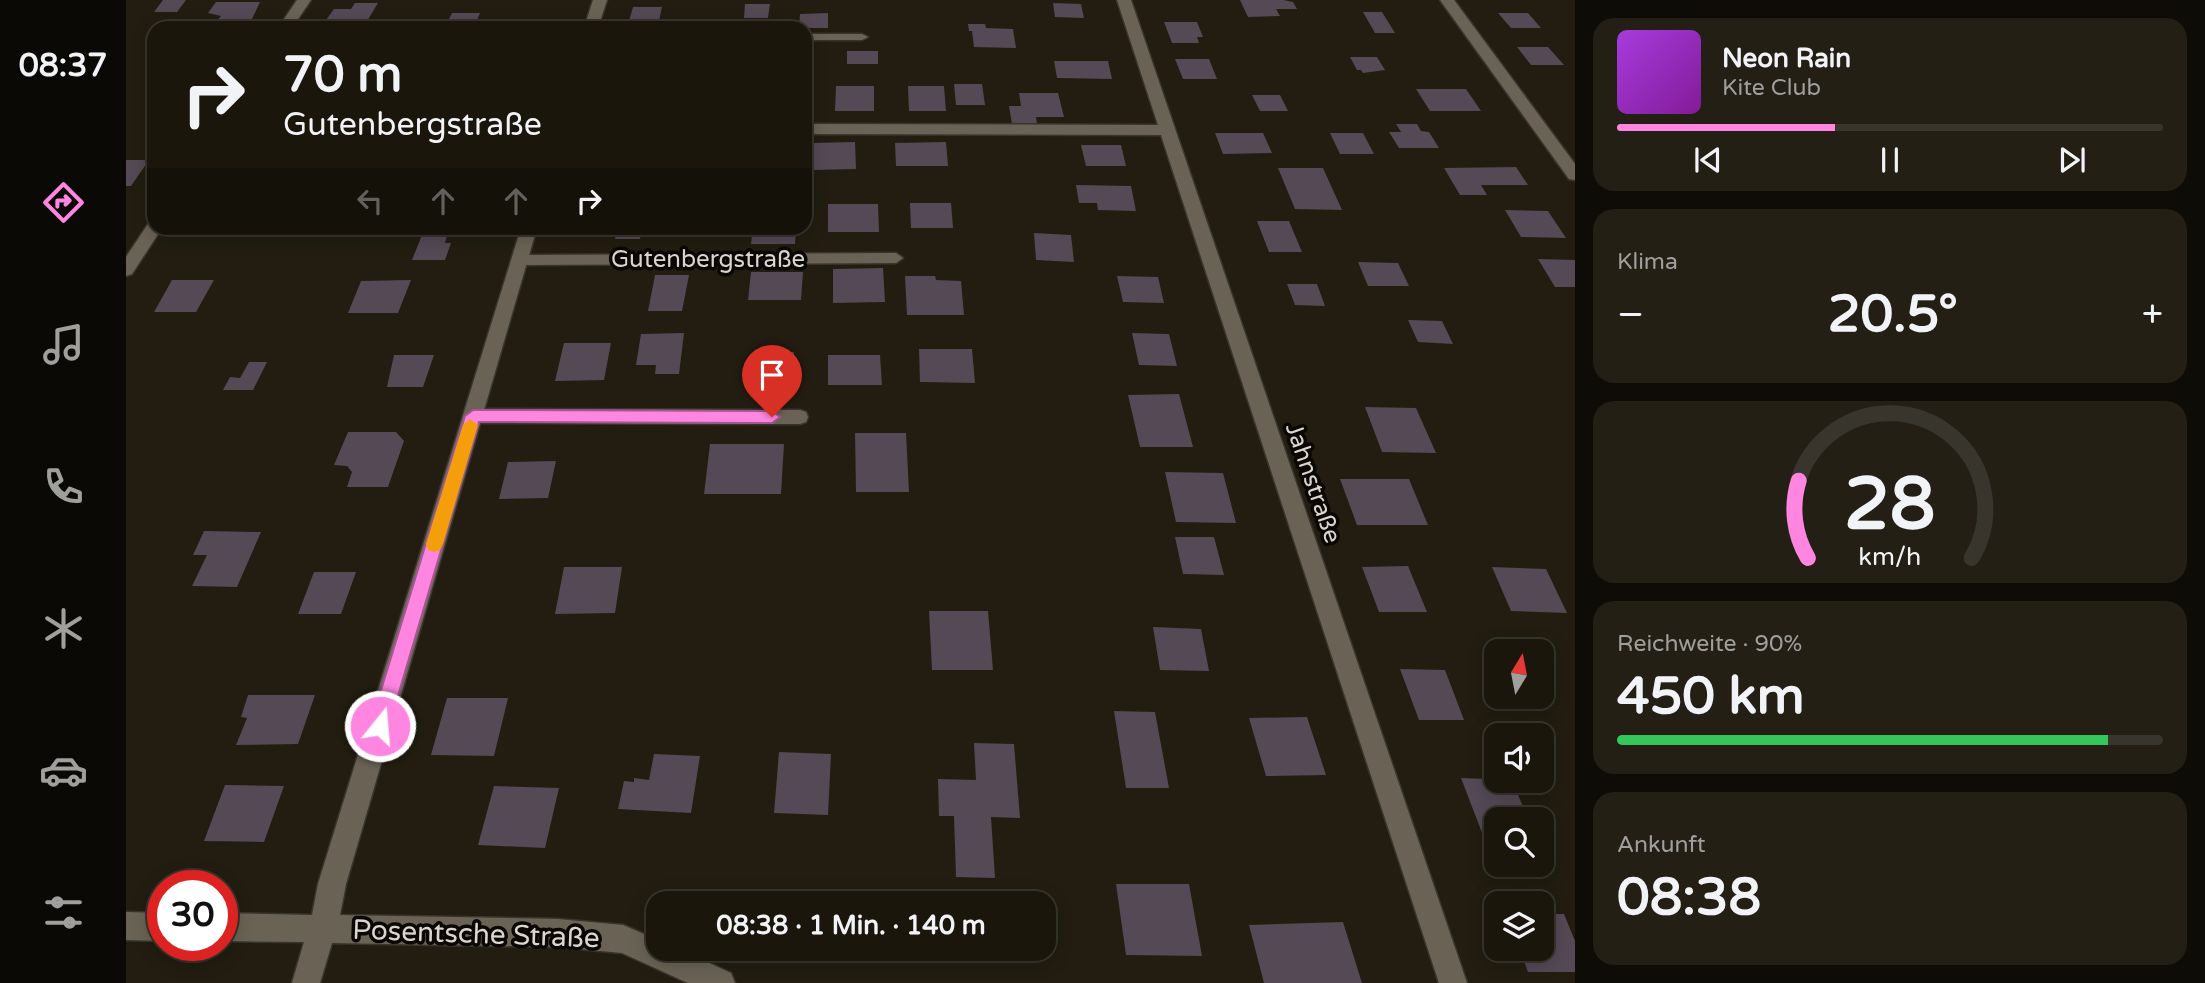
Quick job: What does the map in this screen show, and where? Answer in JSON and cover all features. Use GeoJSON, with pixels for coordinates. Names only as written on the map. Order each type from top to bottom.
{"type":"FeatureCollection","features":[{"type":"Feature","properties":{"kind":"street"},"geometry":{"type":"LineString","coordinates":[[290,21],[304,0]]}},
{"type":"Feature","properties":{"kind":"street"},"geometry":{"type":"LineString","coordinates":[[594,21],[600,0]]}},
{"type":"Feature","properties":{"kind":"street","name":"Jahnstraße"},"geometry":{"type":"LineString","coordinates":[[1124,0],[1453,983]]}},
{"type":"Feature","properties":{"kind":"street"},"geometry":{"type":"LineString","coordinates":[[1447,0],[1575,175]]}},
{"type":"Feature","properties":{"kind":"street"},"geometry":{"type":"LineString","coordinates":[[812,129],[1167,130]]}},
{"type":"Feature","properties":{"kind":"street"},"geometry":{"type":"LineString","coordinates":[[126,270],[149,235]]}},
{"type":"Feature","properties":{"kind":"street"},"geometry":{"type":"LineString","coordinates":[[306,983],[323,929],[332,884],[527,235]]}},
{"type":"Feature","properties":{"kind":"street"},"geometry":{"type":"LineString","coordinates":[[126,926],[147,927]]}},
{"type":"Feature","properties":{"kind":"street","name":"Posentsche Straße"},"geometry":{"type":"LineString","coordinates":[[238,927],[558,933],[622,939],[721,983]]}},
{"type":"Feature","properties":{"kind":"lane"},"geometry":{"type":"LineString","coordinates":[[812,37],[862,37]]}},
{"type":"Feature","properties":{"kind":"lane","name":"Gutenbergstraße"},"geometry":{"type":"LineString","coordinates":[[519,260],[896,258]]}},
{"type":"Feature","properties":{"kind":"lane"},"geometry":{"type":"LineString","coordinates":[[473,416],[800,417]]}},
{"type":"Feature","properties":{"kind":"building"},"geometry":{"type":"Polygon","coordinates":[[[163,0],[186,0],[177,12],[154,12],[163,0]]]}},
{"type":"Feature","properties":{"kind":"building"},"geometry":{"type":"Polygon","coordinates":[[[1240,0],[1283,0],[1293,2],[1297,9],[1276,9],[1280,16],[1248,17],[1240,0]]]}},
{"type":"Feature","properties":{"kind":"building"},"geometry":{"type":"Polygon","coordinates":[[[216,2],[260,2],[252,19],[247,21],[217,21],[221,16],[208,13],[216,2]]]}},
{"type":"Feature","properties":{"kind":"building"},"geometry":{"type":"Polygon","coordinates":[[[355,3],[378,3],[367,21],[326,20],[334,9],[351,9],[355,3]]]}},
{"type":"Feature","properties":{"kind":"building"},"geometry":{"type":"Polygon","coordinates":[[[1053,3],[1081,4],[1084,18],[1055,17],[1053,3]]]}},
{"type":"Feature","properties":{"kind":"building"},"geometry":{"type":"Polygon","coordinates":[[[745,4],[770,4],[768,18],[744,18],[745,4]]]}},
{"type":"Feature","properties":{"kind":"building"},"geometry":{"type":"Polygon","coordinates":[[[633,7],[662,7],[659,21],[629,21],[633,7]]]}},
{"type":"Feature","properties":{"kind":"building"},"geometry":{"type":"Polygon","coordinates":[[[1363,12],[1382,12],[1395,33],[1375,33],[1363,12]]]}},
{"type":"Feature","properties":{"kind":"building"},"geometry":{"type":"Polygon","coordinates":[[[452,13],[480,13],[477,21],[448,21],[452,13]]]}},
{"type":"Feature","properties":{"kind":"building"},"geometry":{"type":"Polygon","coordinates":[[[828,13],[828,28],[812,28],[812,21],[800,21],[800,14],[828,13]]]}},
{"type":"Feature","properties":{"kind":"building"},"geometry":{"type":"Polygon","coordinates":[[[1498,13],[1528,13],[1541,28],[1511,28],[1498,13]]]}},
{"type":"Feature","properties":{"kind":"building"},"geometry":{"type":"Polygon","coordinates":[[[1164,22],[1197,22],[1203,37],[1197,37],[1199,43],[1172,43],[1164,22]]]}},
{"type":"Feature","properties":{"kind":"building"},"geometry":{"type":"Polygon","coordinates":[[[968,24],[1013,29],[1016,48],[974,47],[972,31],[969,31],[968,24]]]}},
{"type":"Feature","properties":{"kind":"building"},"geometry":{"type":"Polygon","coordinates":[[[1517,47],[1548,47],[1564,65],[1531,65],[1517,47]]]}},
{"type":"Feature","properties":{"kind":"building"},"geometry":{"type":"Polygon","coordinates":[[[847,51],[878,51],[878,64],[847,64],[847,51]]]}},
{"type":"Feature","properties":{"kind":"building"},"geometry":{"type":"Polygon","coordinates":[[[1350,57],[1377,57],[1385,70],[1363,73],[1357,70],[1350,57]]]}},
{"type":"Feature","properties":{"kind":"building"},"geometry":{"type":"Polygon","coordinates":[[[1175,59],[1209,59],[1217,79],[1183,79],[1175,59]]]}},
{"type":"Feature","properties":{"kind":"building"},"geometry":{"type":"Polygon","coordinates":[[[1054,61],[1108,61],[1112,79],[1057,78],[1054,61]]]}},
{"type":"Feature","properties":{"kind":"building"},"geometry":{"type":"Polygon","coordinates":[[[954,84],[982,84],[985,105],[956,105],[954,84]]]}},
{"type":"Feature","properties":{"kind":"building"},"geometry":{"type":"Polygon","coordinates":[[[836,86],[874,86],[874,111],[835,111],[836,86]]]}},
{"type":"Feature","properties":{"kind":"building"},"geometry":{"type":"Polygon","coordinates":[[[908,86],[944,86],[946,111],[909,111],[908,86]]]}},
{"type":"Feature","properties":{"kind":"building"},"geometry":{"type":"Polygon","coordinates":[[[1416,89],[1466,89],[1481,111],[1430,111],[1416,89]]]}},
{"type":"Feature","properties":{"kind":"building"},"geometry":{"type":"Polygon","coordinates":[[[1019,93],[1058,93],[1064,117],[1036,117],[1037,124],[1012,124],[1009,106],[1021,106],[1019,93]]]}},
{"type":"Feature","properties":{"kind":"building"},"geometry":{"type":"Polygon","coordinates":[[[1252,95],[1280,95],[1288,111],[1260,111],[1252,95]]]}},
{"type":"Feature","properties":{"kind":"building"},"geometry":{"type":"Polygon","coordinates":[[[1396,124],[1417,124],[1421,131],[1429,132],[1439,148],[1399,148],[1389,132],[1401,132],[1396,124]]]}},
{"type":"Feature","properties":{"kind":"building"},"geometry":{"type":"Polygon","coordinates":[[[1215,133],[1263,133],[1272,153],[1223,154],[1215,133]]]}},
{"type":"Feature","properties":{"kind":"building"},"geometry":{"type":"Polygon","coordinates":[[[1330,133],[1363,133],[1374,154],[1340,154],[1330,133]]]}},
{"type":"Feature","properties":{"kind":"building"},"geometry":{"type":"Polygon","coordinates":[[[855,142],[856,169],[812,170],[812,143],[855,142]]]}},
{"type":"Feature","properties":{"kind":"building"},"geometry":{"type":"Polygon","coordinates":[[[946,142],[948,166],[896,166],[895,143],[946,142]]]}},
{"type":"Feature","properties":{"kind":"building"},"geometry":{"type":"Polygon","coordinates":[[[1081,145],[1121,145],[1126,166],[1086,166],[1081,145]]]}},
{"type":"Feature","properties":{"kind":"building"},"geometry":{"type":"Polygon","coordinates":[[[126,160],[147,160],[131,186],[126,186],[126,160]]]}},
{"type":"Feature","properties":{"kind":"building"},"geometry":{"type":"Polygon","coordinates":[[[1516,167],[1528,185],[1481,185],[1487,195],[1460,195],[1444,168],[1516,167]]]}},
{"type":"Feature","properties":{"kind":"building"},"geometry":{"type":"Polygon","coordinates":[[[1278,168],[1323,168],[1342,210],[1295,209],[1278,168]]]}},
{"type":"Feature","properties":{"kind":"building"},"geometry":{"type":"Polygon","coordinates":[[[1076,185],[1131,186],[1136,211],[1098,210],[1097,203],[1079,203],[1076,185]]]}},
{"type":"Feature","properties":{"kind":"building"},"geometry":{"type":"Polygon","coordinates":[[[910,203],[951,203],[953,228],[911,228],[910,203]]]}},
{"type":"Feature","properties":{"kind":"building"},"geometry":{"type":"Polygon","coordinates":[[[828,204],[878,204],[879,232],[828,232],[828,204]]]}},
{"type":"Feature","properties":{"kind":"building"},"geometry":{"type":"Polygon","coordinates":[[[1505,210],[1548,211],[1566,238],[1521,237],[1505,210]]]}},
{"type":"Feature","properties":{"kind":"building"},"geometry":{"type":"Polygon","coordinates":[[[1257,221],[1289,221],[1302,252],[1269,252],[1257,221]]]}},
{"type":"Feature","properties":{"kind":"building"},"geometry":{"type":"Polygon","coordinates":[[[1034,233],[1071,235],[1074,262],[1036,260],[1034,233]]]}},
{"type":"Feature","properties":{"kind":"building"},"geometry":{"type":"Polygon","coordinates":[[[331,235],[359,235],[358,236],[330,237],[331,235]]]}},
{"type":"Feature","properties":{"kind":"building"},"geometry":{"type":"Polygon","coordinates":[[[422,235],[447,235],[445,243],[451,243],[445,260],[412,260],[422,235]]]}},
{"type":"Feature","properties":{"kind":"building"},"geometry":{"type":"Polygon","coordinates":[[[616,235],[641,235],[640,239],[615,239],[616,235]]]}},
{"type":"Feature","properties":{"kind":"building"},"geometry":{"type":"Polygon","coordinates":[[[752,235],[796,235],[795,244],[751,244],[752,235]]]}},
{"type":"Feature","properties":{"kind":"building"},"geometry":{"type":"Polygon","coordinates":[[[1538,259],[1575,260],[1575,287],[1555,287],[1538,259]]]}},
{"type":"Feature","properties":{"kind":"building"},"geometry":{"type":"Polygon","coordinates":[[[1358,262],[1398,263],[1409,286],[1368,286],[1358,262]]]}},
{"type":"Feature","properties":{"kind":"building"},"geometry":{"type":"Polygon","coordinates":[[[883,268],[885,302],[833,303],[833,269],[883,268]]]}},
{"type":"Feature","properties":{"kind":"building"},"geometry":{"type":"Polygon","coordinates":[[[751,272],[803,272],[801,300],[748,300],[751,272]]]}},
{"type":"Feature","properties":{"kind":"building"},"geometry":{"type":"Polygon","coordinates":[[[655,275],[689,275],[682,311],[648,311],[655,275]]]}},
{"type":"Feature","properties":{"kind":"building"},"geometry":{"type":"Polygon","coordinates":[[[905,276],[935,276],[936,280],[961,281],[964,315],[907,315],[905,276]]]}},
{"type":"Feature","properties":{"kind":"building"},"geometry":{"type":"Polygon","coordinates":[[[1117,276],[1158,277],[1164,303],[1123,302],[1117,276]]]}},
{"type":"Feature","properties":{"kind":"building"},"geometry":{"type":"Polygon","coordinates":[[[172,280],[214,280],[196,312],[154,312],[172,280]]]}},
{"type":"Feature","properties":{"kind":"building"},"geometry":{"type":"Polygon","coordinates":[[[411,280],[398,313],[348,313],[361,281],[411,280]]]}},
{"type":"Feature","properties":{"kind":"building"},"geometry":{"type":"Polygon","coordinates":[[[1287,284],[1317,284],[1325,306],[1295,305],[1287,284]]]}},
{"type":"Feature","properties":{"kind":"building"},"geometry":{"type":"Polygon","coordinates":[[[1408,320],[1442,321],[1453,344],[1418,342],[1408,320]]]}},
{"type":"Feature","properties":{"kind":"building"},"geometry":{"type":"Polygon","coordinates":[[[684,333],[679,374],[655,374],[656,365],[636,365],[641,334],[684,333]]]}},
{"type":"Feature","properties":{"kind":"building"},"geometry":{"type":"Polygon","coordinates":[[[1132,333],[1169,334],[1177,366],[1139,365],[1132,333]]]}},
{"type":"Feature","properties":{"kind":"building"},"geometry":{"type":"Polygon","coordinates":[[[564,343],[611,343],[604,380],[555,381],[564,343]]]}},
{"type":"Feature","properties":{"kind":"building"},"geometry":{"type":"Polygon","coordinates":[[[919,349],[972,349],[975,383],[920,382],[919,349]]]}},
{"type":"Feature","properties":{"kind":"building"},"geometry":{"type":"Polygon","coordinates":[[[757,352],[794,352],[794,383],[755,383],[757,352]]]}},
{"type":"Feature","properties":{"kind":"building"},"geometry":{"type":"Polygon","coordinates":[[[394,355],[434,355],[423,387],[387,387],[394,355]]]}},
{"type":"Feature","properties":{"kind":"building"},"geometry":{"type":"Polygon","coordinates":[[[828,355],[880,355],[882,385],[828,385],[828,355]]]}},
{"type":"Feature","properties":{"kind":"building"},"geometry":{"type":"Polygon","coordinates":[[[249,362],[267,362],[253,390],[223,390],[230,377],[240,378],[249,362]]]}},
{"type":"Feature","properties":{"kind":"building"},"geometry":{"type":"Polygon","coordinates":[[[1179,394],[1193,447],[1140,447],[1128,395],[1179,394]]]}},
{"type":"Feature","properties":{"kind":"building"},"geometry":{"type":"Polygon","coordinates":[[[1365,407],[1416,408],[1436,453],[1382,452],[1365,407]]]}},
{"type":"Feature","properties":{"kind":"building"},"geometry":{"type":"Polygon","coordinates":[[[348,432],[396,432],[404,441],[388,487],[347,487],[352,472],[347,466],[334,465],[348,432]]]}},
{"type":"Feature","properties":{"kind":"building"},"geometry":{"type":"Polygon","coordinates":[[[855,433],[906,433],[909,492],[856,492],[855,433]]]}},
{"type":"Feature","properties":{"kind":"building"},"geometry":{"type":"Polygon","coordinates":[[[710,444],[784,444],[781,494],[704,494],[710,444]]]}},
{"type":"Feature","properties":{"kind":"building"},"geometry":{"type":"Polygon","coordinates":[[[556,461],[548,498],[499,499],[508,462],[556,461]]]}},
{"type":"Feature","properties":{"kind":"building"},"geometry":{"type":"Polygon","coordinates":[[[1165,472],[1223,473],[1236,523],[1176,522],[1165,472]]]}},
{"type":"Feature","properties":{"kind":"building"},"geometry":{"type":"Polygon","coordinates":[[[1340,479],[1409,479],[1428,525],[1357,525],[1340,479]]]}},
{"type":"Feature","properties":{"kind":"building"},"geometry":{"type":"Polygon","coordinates":[[[204,531],[261,532],[237,587],[192,586],[207,555],[193,555],[204,531]]]}},
{"type":"Feature","properties":{"kind":"building"},"geometry":{"type":"Polygon","coordinates":[[[1175,537],[1214,537],[1224,575],[1183,574],[1175,537]]]}},
{"type":"Feature","properties":{"kind":"building"},"geometry":{"type":"Polygon","coordinates":[[[1408,566],[1427,612],[1379,612],[1362,567],[1408,566]]]}},
{"type":"Feature","properties":{"kind":"building"},"geometry":{"type":"Polygon","coordinates":[[[564,567],[622,567],[615,613],[555,614],[564,567]]]}},
{"type":"Feature","properties":{"kind":"building"},"geometry":{"type":"Polygon","coordinates":[[[1492,567],[1546,569],[1567,613],[1511,611],[1492,567]]]}},
{"type":"Feature","properties":{"kind":"building"},"geometry":{"type":"Polygon","coordinates":[[[314,572],[356,572],[341,614],[298,614],[314,572]]]}},
{"type":"Feature","properties":{"kind":"building"},"geometry":{"type":"Polygon","coordinates":[[[929,611],[988,611],[993,670],[932,670],[929,611]]]}},
{"type":"Feature","properties":{"kind":"building"},"geometry":{"type":"Polygon","coordinates":[[[1153,627],[1201,629],[1209,671],[1160,670],[1153,627]]]}},
{"type":"Feature","properties":{"kind":"building"},"geometry":{"type":"Polygon","coordinates":[[[1400,669],[1445,670],[1464,720],[1419,720],[1400,669]]]}},
{"type":"Feature","properties":{"kind":"building"},"geometry":{"type":"Polygon","coordinates":[[[248,695],[315,695],[298,744],[236,745],[247,718],[241,717],[248,695]]]}},
{"type":"Feature","properties":{"kind":"building"},"geometry":{"type":"Polygon","coordinates":[[[447,698],[508,698],[494,756],[431,755],[447,698]]]}},
{"type":"Feature","properties":{"kind":"building"},"geometry":{"type":"Polygon","coordinates":[[[1114,711],[1155,712],[1169,788],[1126,788],[1114,711]]]}},
{"type":"Feature","properties":{"kind":"building"},"geometry":{"type":"Polygon","coordinates":[[[1307,717],[1326,775],[1266,776],[1249,718],[1307,717]]]}},
{"type":"Feature","properties":{"kind":"building"},"geometry":{"type":"Polygon","coordinates":[[[974,743],[1014,744],[1020,818],[991,817],[995,878],[956,877],[954,816],[939,816],[938,779],[976,780],[974,743]]]}},
{"type":"Feature","properties":{"kind":"building"},"geometry":{"type":"Polygon","coordinates":[[[779,752],[831,754],[828,815],[774,813],[779,752]]]}},
{"type":"Feature","properties":{"kind":"building"},"geometry":{"type":"Polygon","coordinates":[[[654,754],[700,756],[691,813],[618,809],[624,781],[634,782],[634,778],[649,780],[654,754]]]}},
{"type":"Feature","properties":{"kind":"building"},"geometry":{"type":"Polygon","coordinates":[[[1461,778],[1484,779],[1484,793],[1517,793],[1523,807],[1484,807],[1484,838],[1461,778]]]}},
{"type":"Feature","properties":{"kind":"building"},"geometry":{"type":"Polygon","coordinates":[[[225,785],[284,786],[264,842],[204,841],[225,785]]]}},
{"type":"Feature","properties":{"kind":"building"},"geometry":{"type":"Polygon","coordinates":[[[494,786],[559,788],[545,848],[478,845],[494,786]]]}},
{"type":"Feature","properties":{"kind":"building"},"geometry":{"type":"Polygon","coordinates":[[[1116,884],[1189,884],[1202,956],[1126,955],[1116,884]]]}},
{"type":"Feature","properties":{"kind":"building"},"geometry":{"type":"Polygon","coordinates":[[[1554,914],[1564,914],[1575,941],[1575,972],[1528,972],[1524,961],[1554,961],[1554,914]]]}},
{"type":"Feature","properties":{"kind":"building"},"geometry":{"type":"Polygon","coordinates":[[[1343,922],[1362,983],[1264,983],[1249,925],[1343,922]]]}},
{"type":"Feature","properties":{"kind":"slow traffic"},"geometry":{"type":"LineString","coordinates":[[434,544],[470,425]]}},
{"type":"Feature","properties":{"kind":"route"},"geometry":{"type":"LineString","coordinates":[[380,726],[473,416],[772,417]]}}]}
